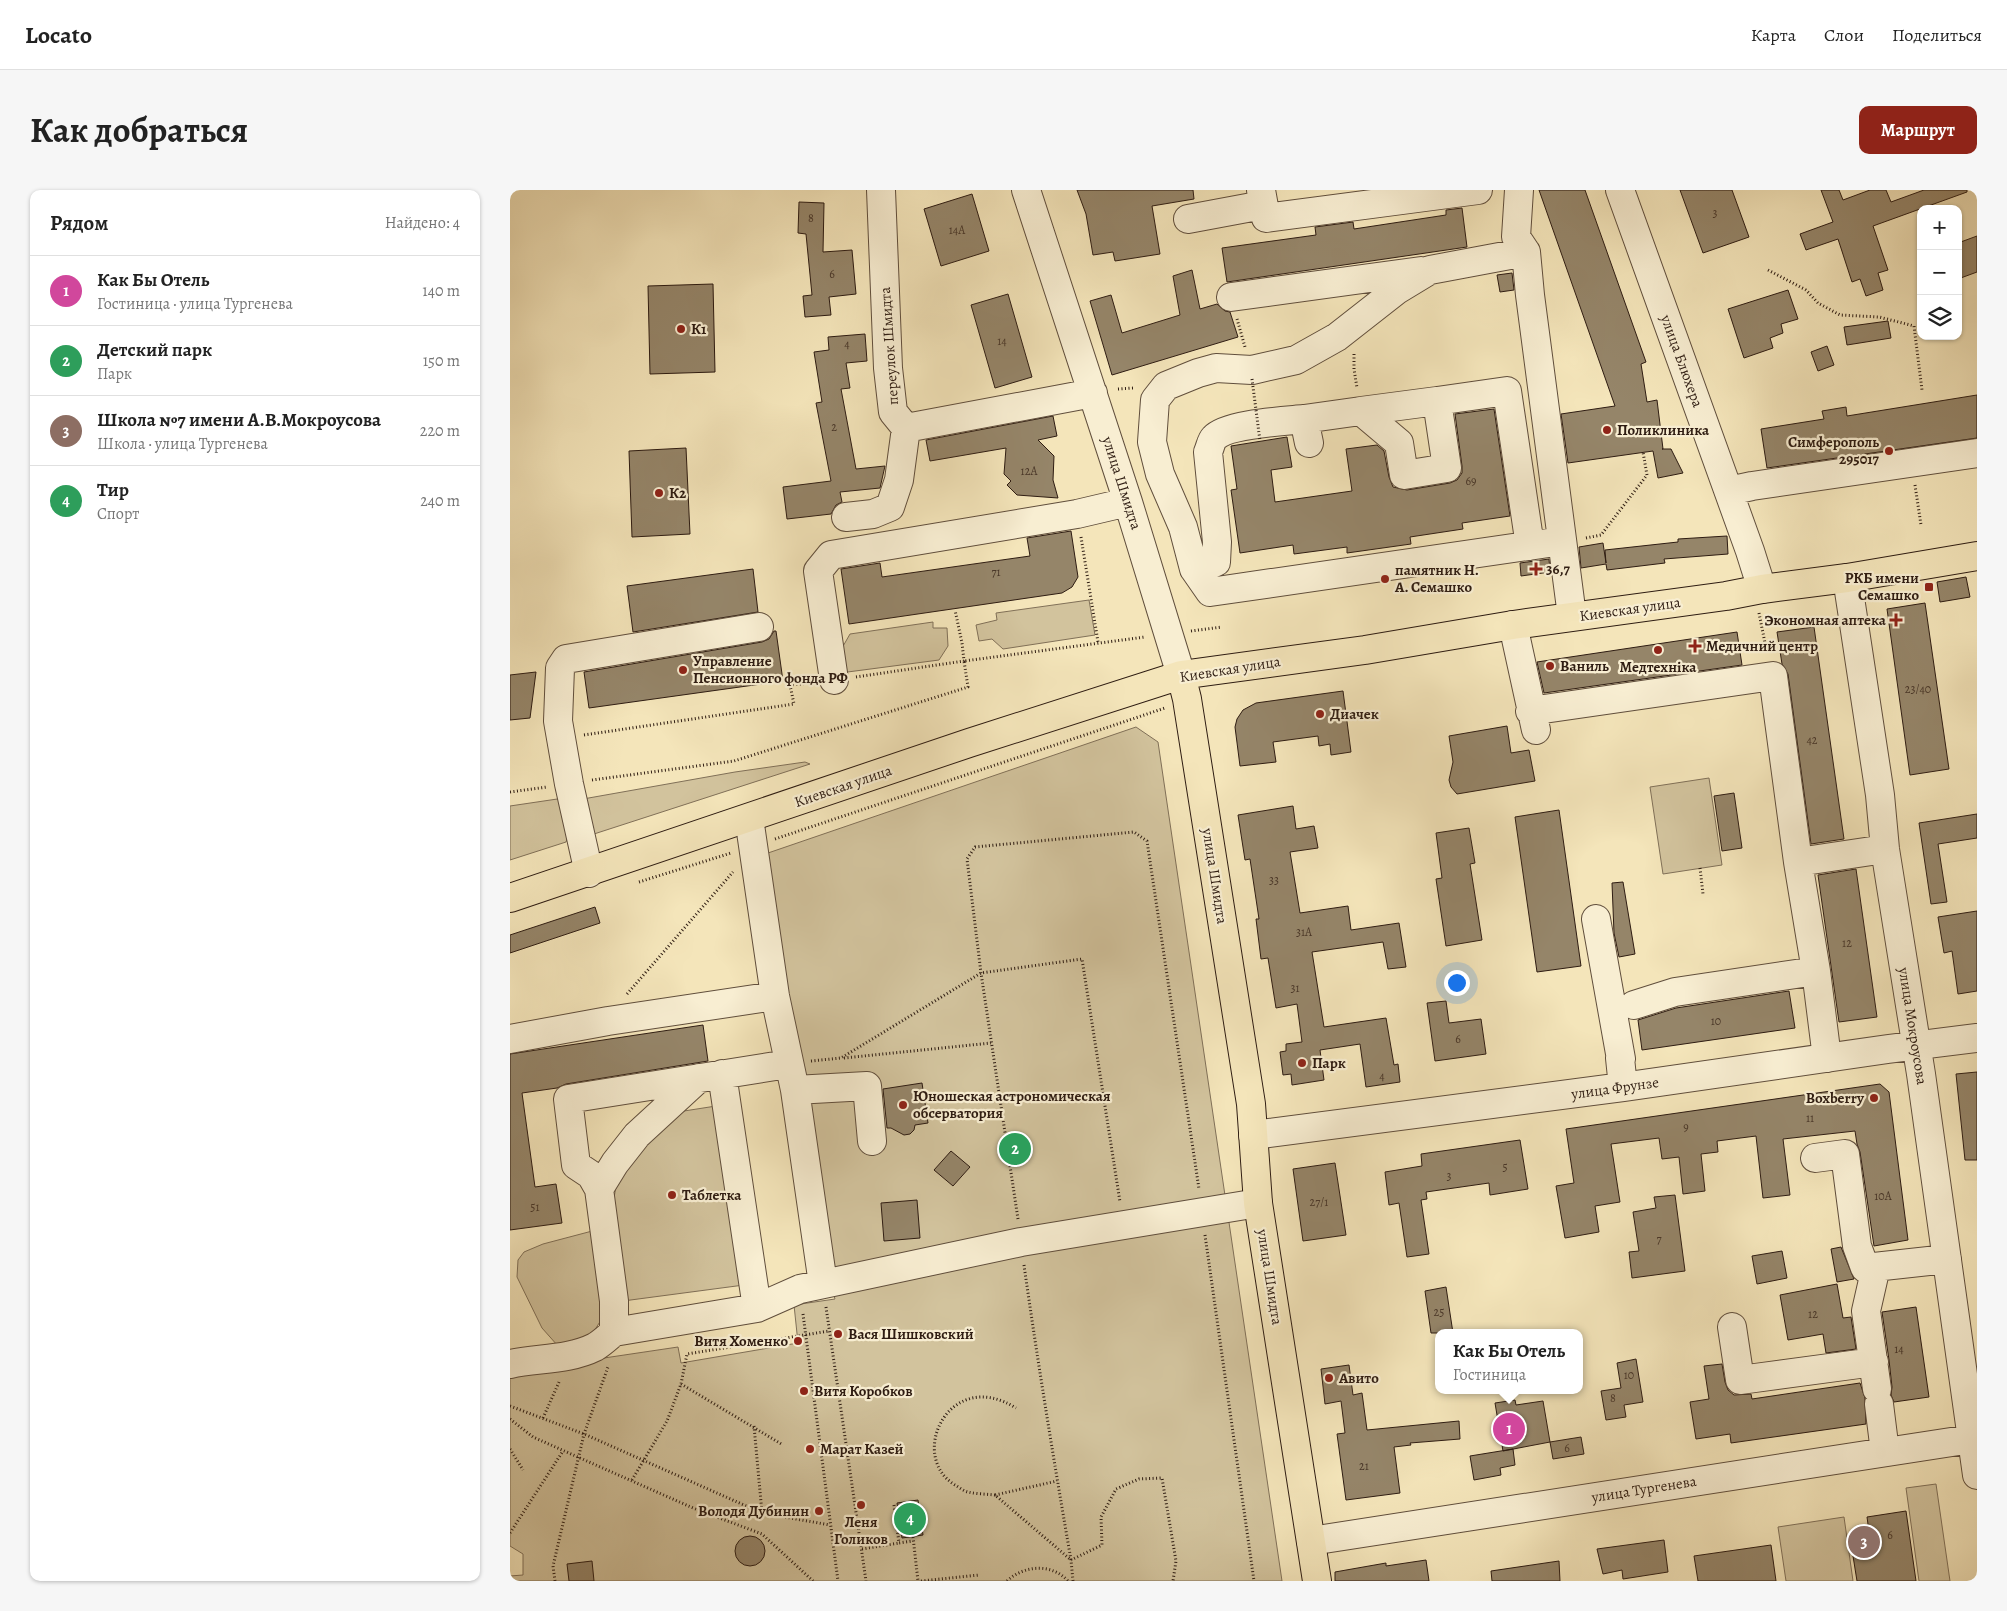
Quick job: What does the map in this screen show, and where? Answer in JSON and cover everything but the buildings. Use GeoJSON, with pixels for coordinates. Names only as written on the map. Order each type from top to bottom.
{"type":"FeatureCollection","features":[{"type":"Feature","properties":{"kind":"main road","name":"Киевская улица"},"geometry":{"type":"LineString","coordinates":[[510,898],[589,873],[959,746],[1184,687],[1365,650],[1513,625],[1726,596],[1760,598],[1847,578],[1977,556]]}},
{"type":"Feature","properties":{"kind":"main road","name":"улица Шмидта"},"geometry":{"type":"LineString","coordinates":[[1184,687],[1251,1104],[1258,1203],[1318,1581]]}},
{"type":"Feature","properties":{"kind":"street","name":"переулок Шмидта"},"geometry":{"type":"LineString","coordinates":[[881,190],[891,394],[893,412],[906,428]]}},
{"type":"Feature","properties":{"kind":"street","name":"улица Шмидта"},"geometry":{"type":"LineString","coordinates":[[1026,190],[1170,634],[1184,687]]}},
{"type":"Feature","properties":{"kind":"street"},"geometry":{"type":"LineString","coordinates":[[1188,219],[1262,198],[1266,218],[1478,190]]}},
{"type":"Feature","properties":{"kind":"street"},"geometry":{"type":"LineString","coordinates":[[1519,190],[1516,237],[1526,252],[1572,616]]}},
{"type":"Feature","properties":{"kind":"street","name":"улица Блюхера"},"geometry":{"type":"LineString","coordinates":[[1620,190],[1728,491],[1760,598]]}},
{"type":"Feature","properties":{"kind":"street"},"geometry":{"type":"LineString","coordinates":[[1231,297],[1430,270],[1526,252]]}},
{"type":"Feature","properties":{"kind":"street"},"geometry":{"type":"LineString","coordinates":[[1430,270],[1397,290],[1337,337],[1296,360],[1252,374],[1216,368],[1166,386],[1155,400],[1152,442],[1160,474],[1183,527],[1194,569],[1210,592],[1562,541]]}},
{"type":"Feature","properties":{"kind":"street"},"geometry":{"type":"LineString","coordinates":[[1194,569],[1216,562],[1217,542],[1208,452],[1213,439],[1223,431],[1239,427],[1306,431],[1361,411],[1507,391],[1530,546]]}},
{"type":"Feature","properties":{"kind":"street"},"geometry":{"type":"LineString","coordinates":[[846,518],[873,514],[890,507],[899,480],[906,428],[1093,393]]}},
{"type":"Feature","properties":{"kind":"street"},"geometry":{"type":"LineString","coordinates":[[1361,411],[1399,443],[1404,474],[1447,468],[1437,401]]}},
{"type":"Feature","properties":{"kind":"street"},"geometry":{"type":"LineString","coordinates":[[1728,491],[1977,453]]}},
{"type":"Feature","properties":{"kind":"street"},"geometry":{"type":"LineString","coordinates":[[834,680],[818,571],[831,555],[1077,514],[1128,502]]}},
{"type":"Feature","properties":{"kind":"street","name":"улица Мокроусова"},"geometry":{"type":"LineString","coordinates":[[1847,578],[1880,795],[1885,849],[1917,1046],[1975,1439],[1977,1475]]}},
{"type":"Feature","properties":{"kind":"street"},"geometry":{"type":"LineString","coordinates":[[1513,625],[1533,720],[1773,676],[1798,862],[1816,971],[1826,1058]]}},
{"type":"Feature","properties":{"kind":"street"},"geometry":{"type":"LineString","coordinates":[[589,873],[569,784],[558,721],[560,668],[566,659],[759,628]]}},
{"type":"Feature","properties":{"kind":"street"},"geometry":{"type":"LineString","coordinates":[[750,818],[752,847],[770,980],[795,1090],[811,1286]]}},
{"type":"Feature","properties":{"kind":"street"},"geometry":{"type":"LineString","coordinates":[[1798,862],[1885,849]]}},
{"type":"Feature","properties":{"kind":"street"},"geometry":{"type":"LineString","coordinates":[[1596,919],[1621,1059],[1623,1087]]}},
{"type":"Feature","properties":{"kind":"street"},"geometry":{"type":"LineString","coordinates":[[1634,1005],[1675,992],[1816,971]]}},
{"type":"Feature","properties":{"kind":"street"},"geometry":{"type":"LineString","coordinates":[[510,1039],[608,1021],[770,980]]}},
{"type":"Feature","properties":{"kind":"street","name":"улица Фрунзе"},"geometry":{"type":"LineString","coordinates":[[1253,1136],[1977,1038]]}},
{"type":"Feature","properties":{"kind":"street"},"geometry":{"type":"LineString","coordinates":[[614,1332],[614,1300],[599,1189],[591,1175],[576,1165],[568,1099],[788,1064]]}},
{"type":"Feature","properties":{"kind":"street"},"geometry":{"type":"LineString","coordinates":[[599,1189],[615,1163],[637,1135],[711,1076]]}},
{"type":"Feature","properties":{"kind":"street"},"geometry":{"type":"LineString","coordinates":[[711,1076],[757,1308]]}},
{"type":"Feature","properties":{"kind":"street"},"geometry":{"type":"LineString","coordinates":[[795,1090],[868,1086],[872,1141]]}},
{"type":"Feature","properties":{"kind":"street"},"geometry":{"type":"LineString","coordinates":[[1815,1158],[1845,1154],[1857,1246],[1865,1268],[1947,1259]]}},
{"type":"Feature","properties":{"kind":"street"},"geometry":{"type":"LineString","coordinates":[[510,1364],[534,1359],[570,1356],[597,1346],[614,1332],[757,1308],[811,1286],[1021,1242],[1258,1203]]}},
{"type":"Feature","properties":{"kind":"street"},"geometry":{"type":"LineString","coordinates":[[1876,1267],[1866,1310],[1886,1452]]}},
{"type":"Feature","properties":{"kind":"street"},"geometry":{"type":"LineString","coordinates":[[1732,1327],[1740,1380],[1874,1362]]}},
{"type":"Feature","properties":{"kind":"street","name":"улица Тургенева"},"geometry":{"type":"LineString","coordinates":[[1311,1540],[1975,1439]]}},
{"type":"Feature","properties":{"kind":"path"},"geometry":{"type":"LineString","coordinates":[[1768,270],[1806,290],[1818,303],[1840,315],[1879,317],[1914,326],[1922,390]]}},
{"type":"Feature","properties":{"kind":"path"},"geometry":{"type":"LineString","coordinates":[[1231,297],[1252,374],[1260,441]]}},
{"type":"Feature","properties":{"kind":"path"},"geometry":{"type":"LineString","coordinates":[[1562,541],[1601,535],[1647,475],[1643,452]]}},
{"type":"Feature","properties":{"kind":"path"},"geometry":{"type":"LineString","coordinates":[[1917,497],[1921,525]]}},
{"type":"Feature","properties":{"kind":"path"},"geometry":{"type":"LineString","coordinates":[[1077,514],[1098,642]]}},
{"type":"Feature","properties":{"kind":"path"},"geometry":{"type":"LineString","coordinates":[[1760,598],[1763,639]]}},
{"type":"Feature","properties":{"kind":"path"},"geometry":{"type":"LineString","coordinates":[[510,792],[734,761],[968,687],[955,610]]}},
{"type":"Feature","properties":{"kind":"path"},"geometry":{"type":"LineString","coordinates":[[1218,628],[1222,627]]}},
{"type":"Feature","properties":{"kind":"path"},"geometry":{"type":"LineString","coordinates":[[561,738],[794,704],[790,685],[1098,642],[1170,634]]}},
{"type":"Feature","properties":{"kind":"path"},"geometry":{"type":"LineString","coordinates":[[631,885],[752,847],[1160,710],[1184,687]]}},
{"type":"Feature","properties":{"kind":"path"},"geometry":{"type":"LineString","coordinates":[[1073,1581],[1043,1402],[981,973],[967,858],[975,847],[1134,832],[1147,840],[1254,1581]]}},
{"type":"Feature","properties":{"kind":"path"},"geometry":{"type":"LineString","coordinates":[[1700,868],[1704,894]]}},
{"type":"Feature","properties":{"kind":"path"},"geometry":{"type":"LineString","coordinates":[[629,992],[730,877]]}},
{"type":"Feature","properties":{"kind":"path"},"geometry":{"type":"LineString","coordinates":[[841,1058],[981,973],[1082,959],[1124,1224]]}},
{"type":"Feature","properties":{"kind":"path"},"geometry":{"type":"LineString","coordinates":[[788,1064],[991,1043]]}},
{"type":"Feature","properties":{"kind":"path"},"geometry":{"type":"LineString","coordinates":[[811,1286],[830,1330],[866,1581]]}},
{"type":"Feature","properties":{"kind":"path"},"geometry":{"type":"LineString","coordinates":[[811,1286],[806,1335],[838,1581]]}},
{"type":"Feature","properties":{"kind":"path"},"geometry":{"type":"LineString","coordinates":[[632,1480],[667,1421],[680,1384],[687,1354],[830,1330]]}},
{"type":"Feature","properties":{"kind":"path"},"geometry":{"type":"LineString","coordinates":[[555,1581],[553,1566],[580,1458],[584,1434],[608,1366],[614,1332]]}},
{"type":"Feature","properties":{"kind":"path"},"geometry":{"type":"LineString","coordinates":[[543,1418],[570,1356]]}},
{"type":"Feature","properties":{"kind":"path"},"geometry":{"type":"LineString","coordinates":[[680,1384],[754,1426],[783,1445]]}},
{"type":"Feature","properties":{"kind":"path"},"geometry":{"type":"LineString","coordinates":[[1016,1408],[1004,1400],[980,1396],[956,1405],[939,1423],[935,1436],[936,1461],[942,1472],[950,1482],[967,1492],[995,1495],[1057,1481]]}},
{"type":"Feature","properties":{"kind":"path"},"geometry":{"type":"LineString","coordinates":[[510,1406],[584,1434],[762,1513],[830,1525]]}},
{"type":"Feature","properties":{"kind":"path"},"geometry":{"type":"LineString","coordinates":[[510,1419],[533,1437],[693,1508],[762,1534],[813,1581]]}},
{"type":"Feature","properties":{"kind":"path"},"geometry":{"type":"LineString","coordinates":[[754,1426],[762,1513]]}},
{"type":"Feature","properties":{"kind":"path"},"geometry":{"type":"LineString","coordinates":[[510,1449],[523,1470]]}},
{"type":"Feature","properties":{"kind":"path"},"geometry":{"type":"LineString","coordinates":[[510,1533],[563,1450]]}},
{"type":"Feature","properties":{"kind":"path"},"geometry":{"type":"LineString","coordinates":[[1071,1560],[1102,1545],[1101,1517],[1116,1489],[1139,1479],[1162,1478],[1176,1561],[1173,1581]]}},
{"type":"Feature","properties":{"kind":"path"},"geometry":{"type":"LineString","coordinates":[[995,1495],[1071,1560]]}},
{"type":"Feature","properties":{"kind":"path"},"geometry":{"type":"LineString","coordinates":[[894,1505],[899,1543]]}},
{"type":"Feature","properties":{"kind":"path"},"geometry":{"type":"LineString","coordinates":[[862,1549],[913,1539],[920,1581],[979,1575]]}},
{"type":"Feature","properties":{"kind":"path"},"geometry":{"type":"LineString","coordinates":[[1007,1581],[1022,1570],[1045,1568],[1056,1572],[1068,1581]]}},
{"type":"Feature","properties":{"kind":"shaded area"},"geometry":{"type":"Polygon","coordinates":[[[1089,600],[1095,635],[1003,649],[992,639],[979,641],[976,625],[997,620],[996,613],[1089,600]]]}},
{"type":"Feature","properties":{"kind":"shaded area"},"geometry":{"type":"Polygon","coordinates":[[[933,622],[933,628],[947,628],[948,646],[939,660],[840,673],[838,655],[850,634],[933,622]]]}},
{"type":"Feature","properties":{"kind":"shaded area"},"geometry":{"type":"Polygon","coordinates":[[[1136,727],[1158,742],[1282,1581],[510,1581],[510,1576],[523,1575],[523,1554],[510,1546],[510,1372],[678,1347],[681,1363],[798,1343],[794,1305],[835,1299],[830,1283],[768,853],[1136,727]]]}},
{"type":"Feature","properties":{"kind":"shaded area"},"geometry":{"type":"Polygon","coordinates":[[[805,762],[810,764],[594,834],[583,799],[735,772],[805,762]]]}},
{"type":"Feature","properties":{"kind":"shaded area"},"geometry":{"type":"Polygon","coordinates":[[[1709,778],[1722,865],[1663,874],[1650,787],[1709,778]]]}},
{"type":"Feature","properties":{"kind":"shaded area"},"geometry":{"type":"Polygon","coordinates":[[[564,798],[570,830],[566,842],[510,860],[510,806],[564,798]]]}},
{"type":"Feature","properties":{"kind":"shaded area","name":"Таблетка"},"geometry":{"type":"Polygon","coordinates":[[[716,1106],[744,1285],[623,1301],[611,1215],[618,1175],[651,1129],[684,1111],[716,1106]]]}},
{"type":"Feature","properties":{"kind":"shaded area"},"geometry":{"type":"Polygon","coordinates":[[[596,1230],[601,1320],[582,1345],[558,1346],[542,1328],[517,1277],[518,1260],[524,1252],[543,1244],[596,1230]]]}},
{"type":"Feature","properties":{"kind":"shaded area"},"geometry":{"type":"Polygon","coordinates":[[[1936,1484],[1950,1581],[1919,1581],[1906,1488],[1936,1484]]]}},
{"type":"Feature","properties":{"kind":"shaded area"},"geometry":{"type":"Polygon","coordinates":[[[1844,1517],[1853,1581],[1786,1581],[1778,1527],[1844,1517]]]}},
{"type":"Feature","properties":{"kind":"place","name":"К1"},"geometry":{"type":"Point","coordinates":[681,329]}},
{"type":"Feature","properties":{"kind":"place","name":"Поликлиника"},"geometry":{"type":"Point","coordinates":[1607,430]}},
{"type":"Feature","properties":{"kind":"place","name":"Симферополь 295017"},"geometry":{"type":"Point","coordinates":[1889,451]}},
{"type":"Feature","properties":{"kind":"place","name":"К2"},"geometry":{"type":"Point","coordinates":[659,493]}},
{"type":"Feature","properties":{"kind":"place","name":"36,7"},"geometry":{"type":"Point","coordinates":[1536,569]}},
{"type":"Feature","properties":{"kind":"place","name":"памятник Н. А. Семашко"},"geometry":{"type":"Point","coordinates":[1385,579]}},
{"type":"Feature","properties":{"kind":"place","name":"РКБ имени Семашко"},"geometry":{"type":"Point","coordinates":[1929,587]}},
{"type":"Feature","properties":{"kind":"place","name":"Экономная аптека"},"geometry":{"type":"Point","coordinates":[1896,620]}},
{"type":"Feature","properties":{"kind":"place","name":"Медичний центр"},"geometry":{"type":"Point","coordinates":[1695,646]}},
{"type":"Feature","properties":{"kind":"place","name":"Медтехніка"},"geometry":{"type":"Point","coordinates":[1658,650]}},
{"type":"Feature","properties":{"kind":"place","name":"Ваниль"},"geometry":{"type":"Point","coordinates":[1550,666]}},
{"type":"Feature","properties":{"kind":"place","name":"Управление Пенсионного фонда РФ"},"geometry":{"type":"Point","coordinates":[683,670]}},
{"type":"Feature","properties":{"kind":"place","name":"Диачек"},"geometry":{"type":"Point","coordinates":[1320,714]}},
{"type":"Feature","properties":{"kind":"place","name":"Парк"},"geometry":{"type":"Point","coordinates":[1302,1063]}},
{"type":"Feature","properties":{"kind":"place","name":"Boxberry"},"geometry":{"type":"Point","coordinates":[1874,1098]}},
{"type":"Feature","properties":{"kind":"place","name":"Юношеская астрономическая обсерватория"},"geometry":{"type":"Point","coordinates":[903,1105]}},
{"type":"Feature","properties":{"kind":"place","name":"Детский парк"},"geometry":{"type":"Point","coordinates":[1015,1149]}},
{"type":"Feature","properties":{"kind":"place","name":"Таблетка"},"geometry":{"type":"Point","coordinates":[672,1195]}},
{"type":"Feature","properties":{"kind":"place","name":"Вася Шишковский"},"geometry":{"type":"Point","coordinates":[838,1334]}},
{"type":"Feature","properties":{"kind":"place","name":"Витя Хоменко"},"geometry":{"type":"Point","coordinates":[798,1341]}},
{"type":"Feature","properties":{"kind":"place","name":"Авито"},"geometry":{"type":"Point","coordinates":[1329,1378]}},
{"type":"Feature","properties":{"kind":"place","name":"Витя Коробков"},"geometry":{"type":"Point","coordinates":[804,1391]}},
{"type":"Feature","properties":{"kind":"place","name":"Как Бы Отель"},"geometry":{"type":"Point","coordinates":[1509,1429]}},
{"type":"Feature","properties":{"kind":"place","name":"Марат Казей"},"geometry":{"type":"Point","coordinates":[810,1449]}},
{"type":"Feature","properties":{"kind":"place","name":"Леня Голиков"},"geometry":{"type":"Point","coordinates":[861,1505]}},
{"type":"Feature","properties":{"kind":"place","name":"Володя Дубинин"},"geometry":{"type":"Point","coordinates":[819,1511]}},
{"type":"Feature","properties":{"kind":"place","name":"Тир"},"geometry":{"type":"Point","coordinates":[910,1519]}},
{"type":"Feature","properties":{"kind":"place","name":"Школа №7 имени А.В.Мокроусова"},"geometry":{"type":"Point","coordinates":[1864,1542]}}]}
